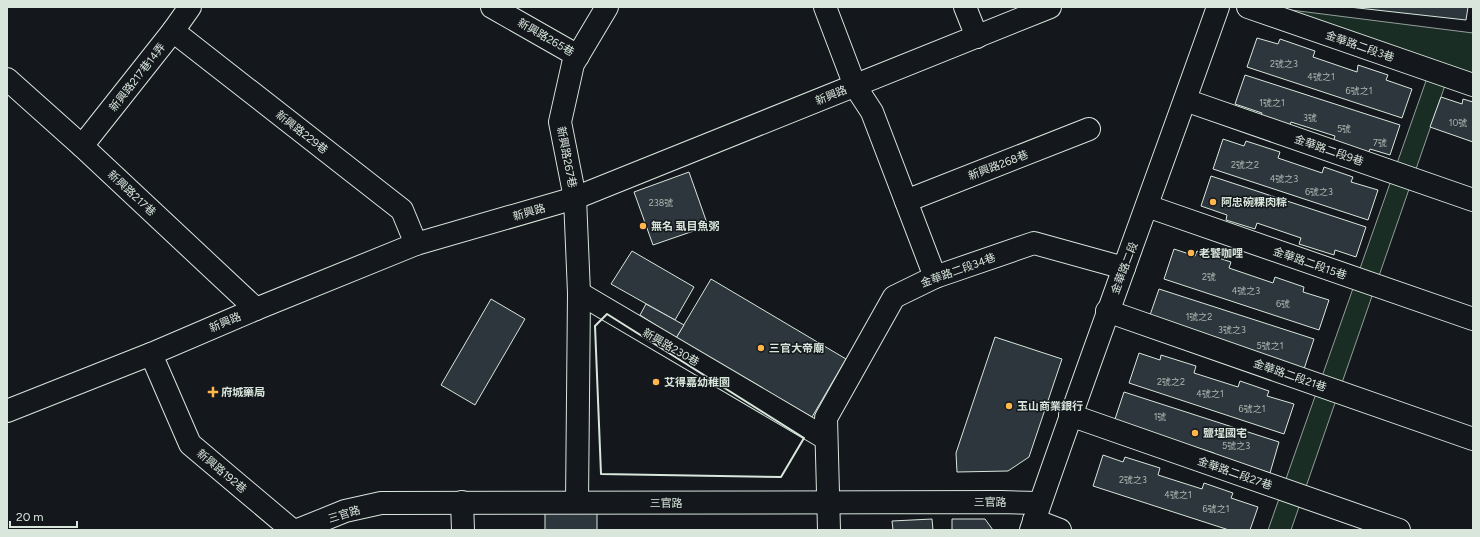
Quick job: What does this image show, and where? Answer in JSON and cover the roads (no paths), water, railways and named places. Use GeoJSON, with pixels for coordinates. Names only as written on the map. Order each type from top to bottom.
{"type":"FeatureCollection","features":[{"type":"Feature","properties":{"kind":"street","name":"新興路217巷14弄"},"geometry":{"type":"LineString","coordinates":[[82,146],[173,31],[190,7]]}},
{"type":"Feature","properties":{"kind":"street","name":"新興路265巷"},"geometry":{"type":"LineString","coordinates":[[492,7],[578,56]]}},
{"type":"Feature","properties":{"kind":"street","name":"新興路267巷"},"geometry":{"type":"LineString","coordinates":[[575,198],[560,122],[573,64],[607,7]]}},
{"type":"Feature","properties":{"kind":"street"},"geometry":{"type":"LineString","coordinates":[[825,7],[855,86],[872,112],[935,277]]}},
{"type":"Feature","properties":{"kind":"street"},"geometry":{"type":"LineString","coordinates":[[965,7],[977,37]]}},
{"type":"Feature","properties":{"kind":"street","name":"新興路"},"geometry":{"type":"LineString","coordinates":[[7,411],[151,354],[256,309],[416,244],[575,198],[1050,7]]}},
{"type":"Feature","properties":{"kind":"street","name":"金華路二段"},"geometry":{"type":"LineString","coordinates":[[1034,518],[1053,470],[1070,415],[1107,311],[1147,206],[1218,7]]}},
{"type":"Feature","properties":{"kind":"street","name":"金華路二段3巷"},"geometry":{"type":"LineString","coordinates":[[1248,7],[1473,85]]}},
{"type":"Feature","properties":{"kind":"street","name":"新興路229巷"},"geometry":{"type":"LineString","coordinates":[[173,31],[402,210],[416,244]]}},
{"type":"Feature","properties":{"kind":"street","name":"新興路217巷"},"geometry":{"type":"LineString","coordinates":[[7,79],[82,146],[256,309]]}},
{"type":"Feature","properties":{"kind":"street","name":"金華路二段9巷"},"geometry":{"type":"LineString","coordinates":[[1185,100],[1473,200]]}},
{"type":"Feature","properties":{"kind":"street","name":"新興路268巷"},"geometry":{"type":"LineString","coordinates":[[906,201],[1089,129]]}},
{"type":"Feature","properties":{"kind":"street"},"geometry":{"type":"LineString","coordinates":[[575,198],[579,293],[577,502]]}},
{"type":"Feature","properties":{"kind":"street","name":"金華路二段15巷"},"geometry":{"type":"LineString","coordinates":[[1147,206],[1473,320]]}},
{"type":"Feature","properties":{"kind":"street","name":"金華路二段34巷"},"geometry":{"type":"LineString","coordinates":[[829,530],[825,438],[826,418],[894,297],[935,277],[1034,244],[1124,268]]}},
{"type":"Feature","properties":{"kind":"street","name":"新興路230巷"},"geometry":{"type":"LineString","coordinates":[[579,293],[825,438]]}},
{"type":"Feature","properties":{"kind":"street","name":"金華路二段21巷"},"geometry":{"type":"LineString","coordinates":[[1107,311],[1473,439]]}},
{"type":"Feature","properties":{"kind":"street","name":"新興路192巷"},"geometry":{"type":"LineString","coordinates":[[151,354],[190,444],[292,530]]}},
{"type":"Feature","properties":{"kind":"street","name":"金華路二段27巷"},"geometry":{"type":"LineString","coordinates":[[1070,415],[1399,530]]}},
{"type":"Feature","properties":{"kind":"street"},"geometry":{"type":"LineString","coordinates":[[462,502],[463,530]]}},
{"type":"Feature","properties":{"kind":"street","name":"三官路"},"geometry":{"type":"LineString","coordinates":[[298,530],[345,511],[381,503],[1001,502],[1060,530]]}},
{"type":"Feature","properties":{"kind":"place","name":"阿忠碗粿肉粽"},"geometry":{"type":"Point","coordinates":[1213,202]}},
{"type":"Feature","properties":{"kind":"place","name":"無名 虱目魚粥"},"geometry":{"type":"Point","coordinates":[643,226]}},
{"type":"Feature","properties":{"kind":"place","name":"老饕咖哩"},"geometry":{"type":"Point","coordinates":[1191,253]}},
{"type":"Feature","properties":{"kind":"place","name":"三官大帝廟"},"geometry":{"type":"Point","coordinates":[761,348]}},
{"type":"Feature","properties":{"kind":"place","name":"艾得嘉幼稚園"},"geometry":{"type":"Point","coordinates":[656,382]}},
{"type":"Feature","properties":{"kind":"place","name":"府城藥局"},"geometry":{"type":"Point","coordinates":[213,392]}},
{"type":"Feature","properties":{"kind":"place","name":"玉山商業銀行"},"geometry":{"type":"Point","coordinates":[1009,406]}},
{"type":"Feature","properties":{"kind":"place","name":"鹽埕國宅"},"geometry":{"type":"Point","coordinates":[1195,433]}}]}
